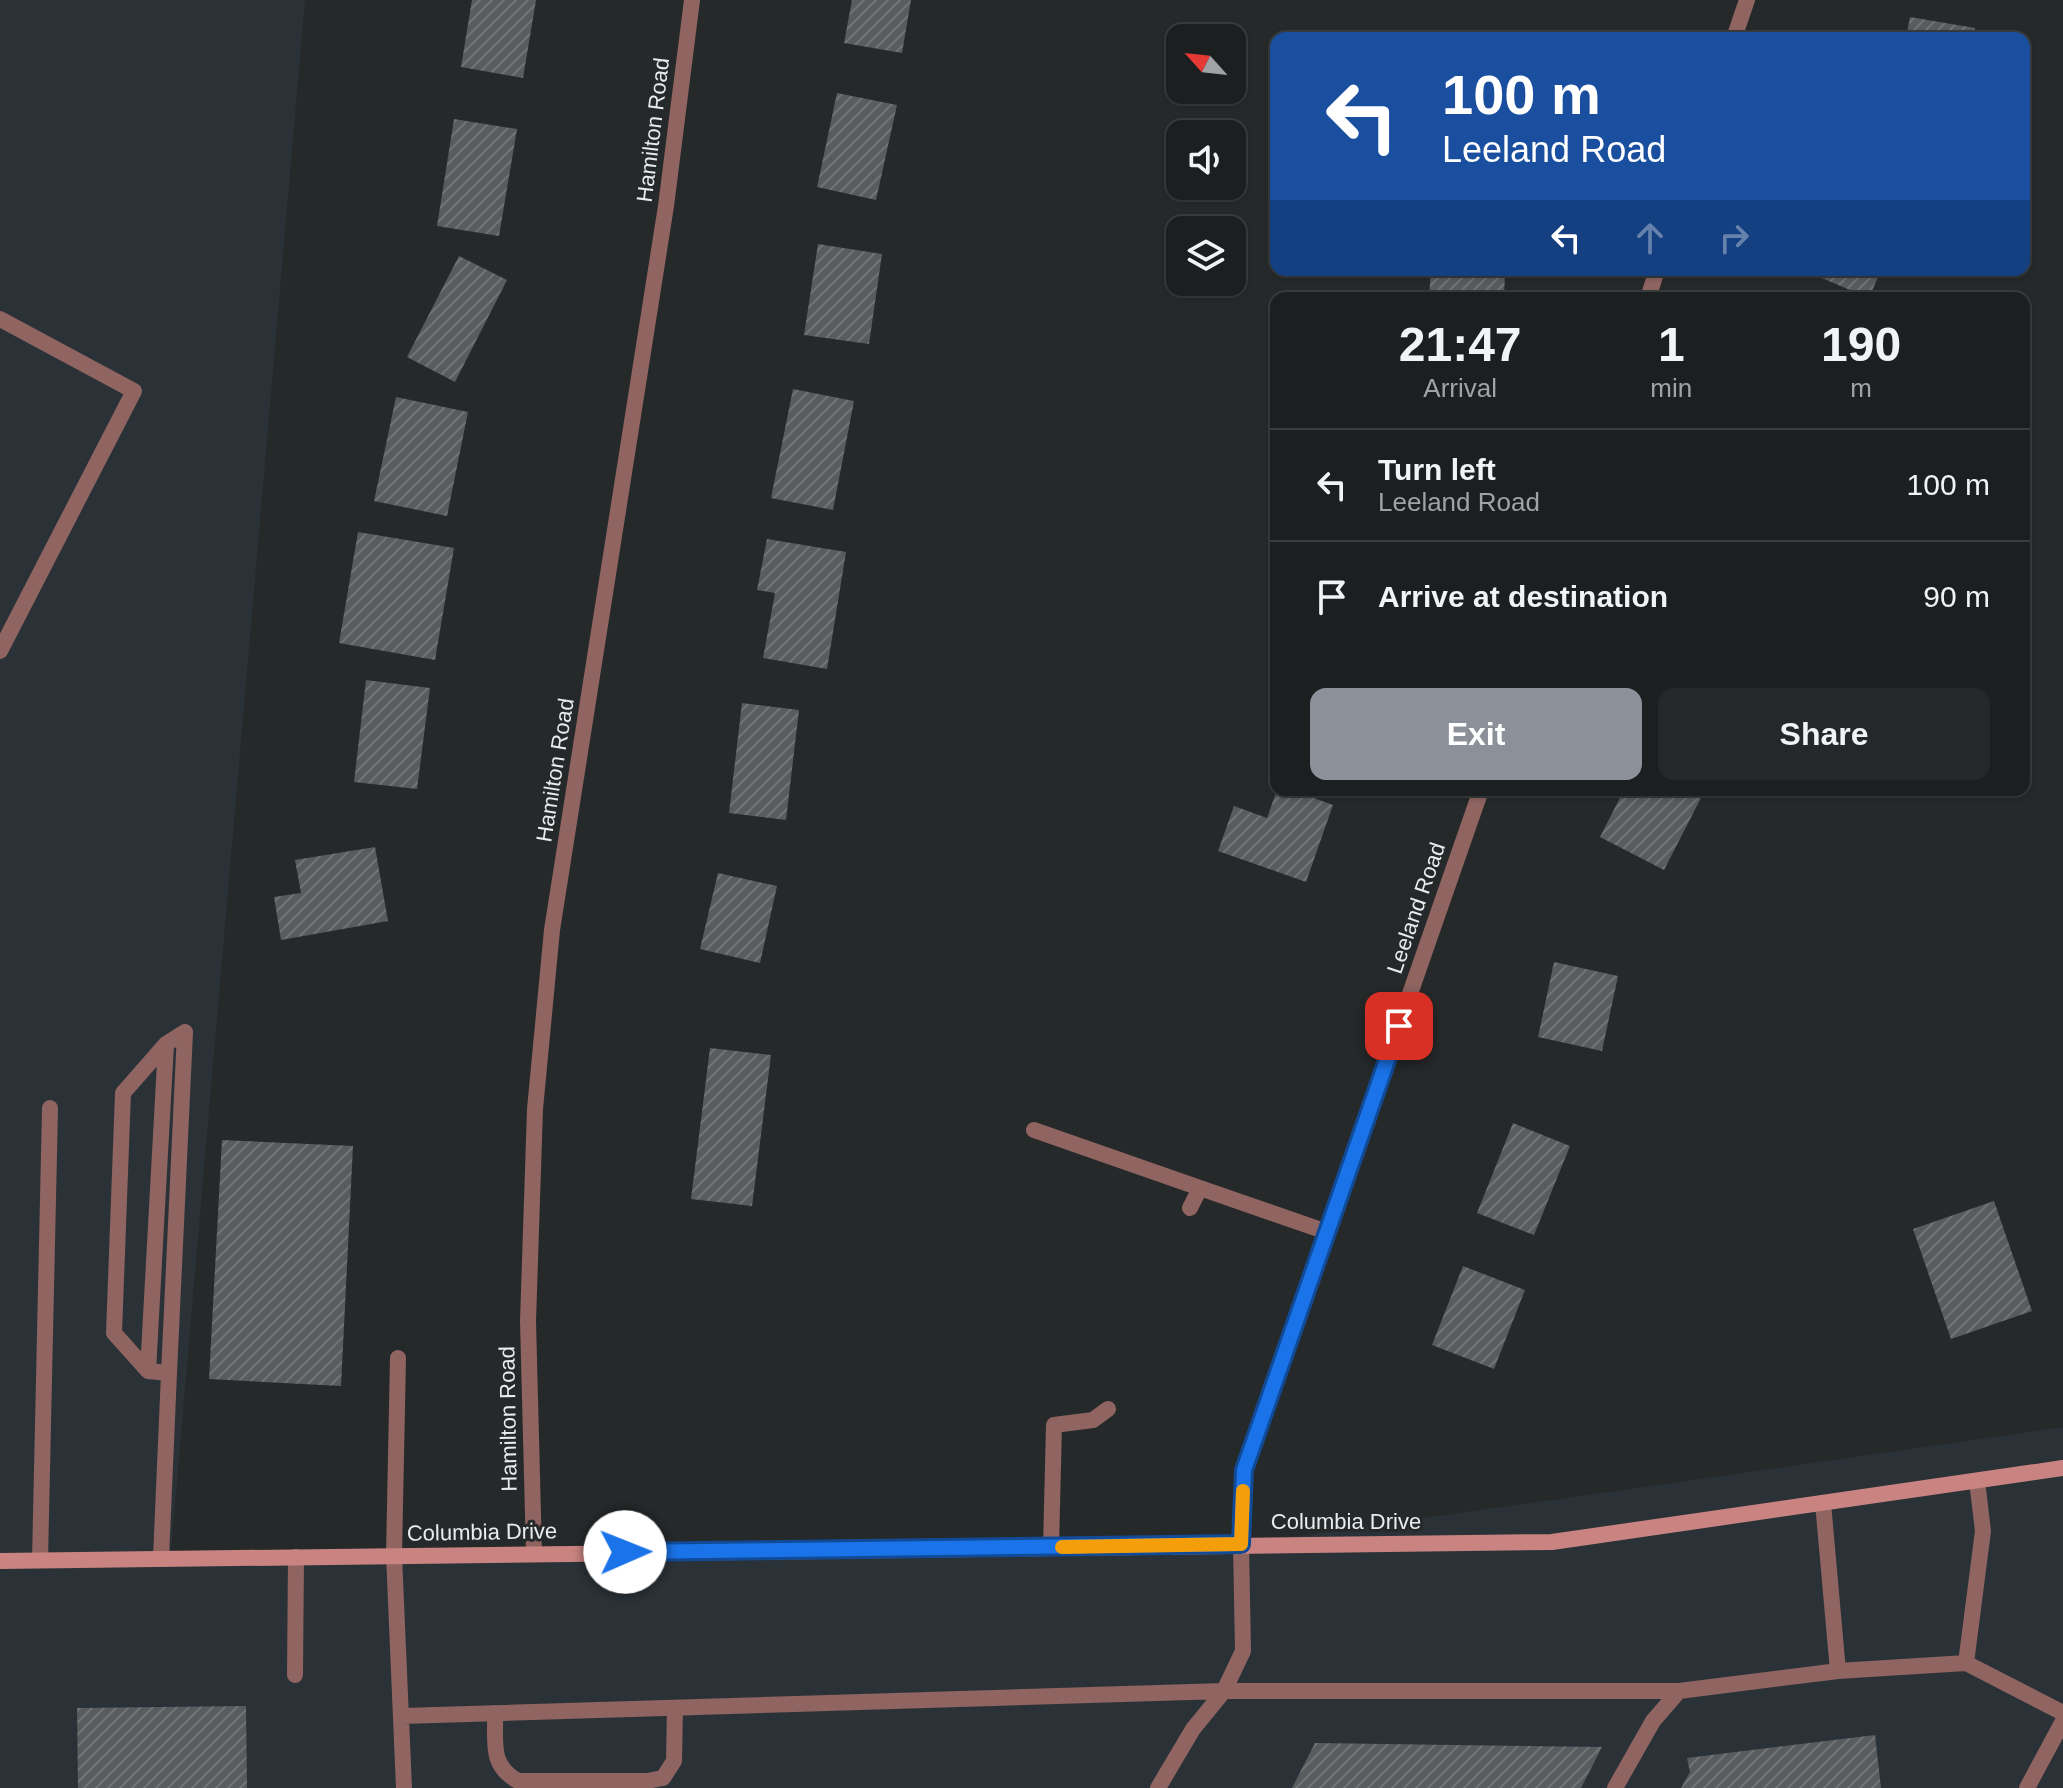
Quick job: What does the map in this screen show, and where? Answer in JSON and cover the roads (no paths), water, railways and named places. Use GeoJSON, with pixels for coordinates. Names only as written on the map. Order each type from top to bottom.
{"type":"FeatureCollection","features":[{"type":"Feature","properties":{"kind":"main road","name":"Columbia Drive"},"geometry":{"type":"LineString","coordinates":[[0,1561],[1552,1542],[2063,1468]]}},
{"type":"Feature","properties":{"kind":"street","name":"Hamilton Road"},"geometry":{"type":"LineString","coordinates":[[534,1553],[528,1306],[535,1109],[552,930],[666,206],[692,0]]}},
{"type":"Feature","properties":{"kind":"street"},"geometry":{"type":"LineString","coordinates":[[1736,32],[1747,0]]}},
{"type":"Feature","properties":{"kind":"street"},"geometry":{"type":"LineString","coordinates":[[0,319],[134,391],[0,651]]}},
{"type":"Feature","properties":{"kind":"street","name":"Leeland Road"},"geometry":{"type":"LineString","coordinates":[[1158,1788],[1193,1729],[1224,1691],[1243,1651],[1241,1544],[1244,1470],[1479,796]]}},
{"type":"Feature","properties":{"kind":"street"},"geometry":{"type":"LineString","coordinates":[[161,1558],[185,1032],[166,1044],[123,1093],[114,1333],[148,1371],[169,1373]]}},
{"type":"Feature","properties":{"kind":"street"},"geometry":{"type":"LineString","coordinates":[[148,1371],[166,1044]]}},
{"type":"Feature","properties":{"kind":"street"},"geometry":{"type":"LineString","coordinates":[[40,1560],[50,1108]]}},
{"type":"Feature","properties":{"kind":"street"},"geometry":{"type":"LineString","coordinates":[[1034,1130],[1327,1232]]}},
{"type":"Feature","properties":{"kind":"street"},"geometry":{"type":"LineString","coordinates":[[1190,1208],[1200,1188]]}},
{"type":"Feature","properties":{"kind":"street"},"geometry":{"type":"LineString","coordinates":[[398,1358],[394,1555],[404,1788]]}},
{"type":"Feature","properties":{"kind":"street"},"geometry":{"type":"LineString","coordinates":[[1051,1547],[1054,1425],[1093,1420],[1108,1409]]}},
{"type":"Feature","properties":{"kind":"street"},"geometry":{"type":"LineString","coordinates":[[1966,1663],[1983,1531],[1977,1481]]}},
{"type":"Feature","properties":{"kind":"street"},"geometry":{"type":"LineString","coordinates":[[1823,1503],[1838,1671]]}},
{"type":"Feature","properties":{"kind":"street"},"geometry":{"type":"LineString","coordinates":[[295,1675],[296,1557]]}},
{"type":"Feature","properties":{"kind":"street"},"geometry":{"type":"LineString","coordinates":[[402,1716],[1224,1691],[1679,1691],[1838,1671],[1966,1663],[2063,1713]]}},
{"type":"Feature","properties":{"kind":"street"},"geometry":{"type":"LineString","coordinates":[[1615,1788],[1653,1721],[1679,1691]]}},
{"type":"Feature","properties":{"kind":"street"},"geometry":{"type":"LineString","coordinates":[[495,1713],[496,1758],[503,1773],[518,1781],[647,1781],[663,1778],[674,1761],[675,1708]]}},
{"type":"Feature","properties":{"kind":"street"},"geometry":{"type":"LineString","coordinates":[[2027,1788],[2063,1721]]}}]}
